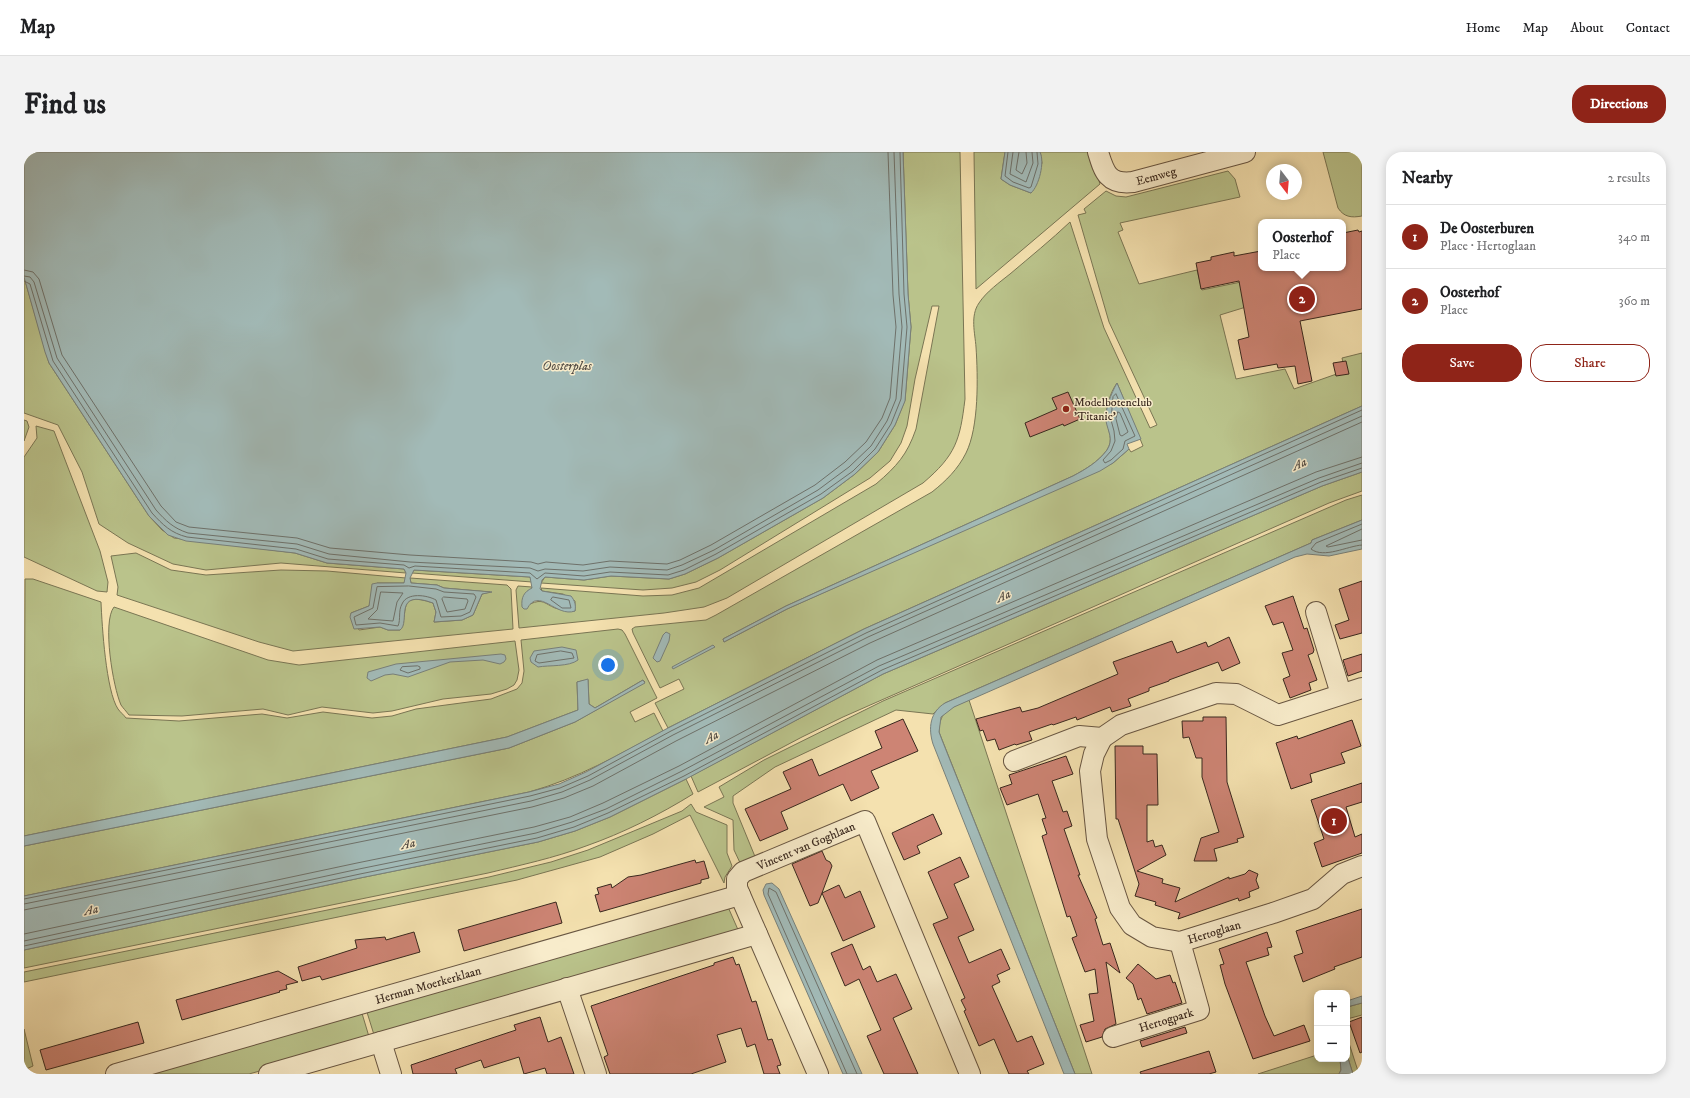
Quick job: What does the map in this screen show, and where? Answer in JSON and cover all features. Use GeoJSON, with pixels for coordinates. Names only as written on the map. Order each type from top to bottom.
{"type":"FeatureCollection","features":[{"type":"Feature","properties":{"kind":"street","name":"Eemweg"},"geometry":{"type":"LineString","coordinates":[[1098,152],[1107,174],[1113,180],[1123,183],[1133,182],[1245,152]]}},
{"type":"Feature","properties":{"kind":"street"},"geometry":{"type":"LineString","coordinates":[[1316,612],[1341,694]]}},
{"type":"Feature","properties":{"kind":"street"},"geometry":{"type":"LineString","coordinates":[[1014,761],[1079,736],[1102,738],[1121,725],[1216,694],[1236,694],[1278,715],[1362,688]]}},
{"type":"Feature","properties":{"kind":"street","name":"Hertoglaan"},"geometry":{"type":"LineString","coordinates":[[1102,738],[1094,754],[1090,771],[1097,839],[1120,908],[1132,925],[1152,937],[1180,942],[1231,927],[1312,899],[1342,874],[1362,866]]}},
{"type":"Feature","properties":{"kind":"street","name":"Vincent van Goghlaan"},"geometry":{"type":"LineString","coordinates":[[818,1074],[737,888],[737,879],[743,872],[865,821],[970,1074]]}},
{"type":"Feature","properties":{"kind":"street","name":"Herman Moerkerklaan"},"geometry":{"type":"LineString","coordinates":[[116,1074],[740,895]]}},
{"type":"Feature","properties":{"kind":"street"},"geometry":{"type":"LineString","coordinates":[[269,1074],[757,934]]}},
{"type":"Feature","properties":{"kind":"street","name":"Hertogpark"},"geometry":{"type":"LineString","coordinates":[[1113,1037],[1199,1010],[1180,942]]}},
{"type":"Feature","properties":{"kind":"street"},"geometry":{"type":"LineString","coordinates":[[567,988],[596,1074]]}},
{"type":"Feature","properties":{"kind":"street"},"geometry":{"type":"LineString","coordinates":[[381,1042],[391,1074]]}},
{"type":"Feature","properties":{"kind":"green space"},"geometry":{"type":"Polygon","coordinates":[[[903,152],[960,152],[965,399],[958,436],[943,464],[923,483],[727,598],[704,607],[664,613],[519,628],[516,590],[518,586],[532,587],[530,604],[534,602],[544,602],[557,609],[575,611],[575,601],[563,594],[542,591],[541,588],[643,596],[672,595],[699,588],[876,484],[900,460],[909,446],[916,429],[939,306],[932,306],[915,379],[907,426],[901,443],[890,461],[870,478],[720,570],[696,582],[672,588],[643,590],[541,583],[545,577],[584,580],[611,576],[669,579],[685,574],[718,558],[823,498],[855,474],[878,452],[895,425],[905,400],[911,327],[908,294],[903,152]]]}},
{"type":"Feature","properties":{"kind":"green space"},"geometry":{"type":"Polygon","coordinates":[[[974,152],[1005,152],[1001,179],[1010,185],[1031,193],[1042,163],[1040,152],[1090,152],[1100,184],[976,289],[974,152]]]}},
{"type":"Feature","properties":{"kind":"green space"},"geometry":{"type":"Polygon","coordinates":[[[1323,152],[1362,152],[1362,216],[1354,217],[1345,215],[1338,208],[1323,152]]]}},
{"type":"Feature","properties":{"kind":"green space"},"geometry":{"type":"Polygon","coordinates":[[[1228,171],[1235,179],[1240,197],[1120,223],[1123,230],[1118,232],[1139,284],[1197,270],[1202,290],[1241,282],[1246,307],[1220,315],[1236,379],[1285,369],[1294,389],[1345,371],[1342,358],[1362,353],[1362,406],[864,629],[668,728],[655,703],[684,689],[679,679],[660,688],[632,629],[635,627],[706,620],[932,492],[942,484],[963,459],[973,430],[977,402],[977,359],[974,325],[976,308],[989,291],[1070,222],[1104,328],[1150,428],[1157,425],[1109,322],[1078,215],[1086,213],[1084,209],[1106,191],[1116,196],[1126,197],[1228,171]],[[1117,383],[1112,391],[1107,406],[1107,421],[1110,439],[1109,446],[1096,462],[1087,468],[1073,476],[786,606],[723,639],[724,642],[787,609],[1113,463],[1129,449],[1131,452],[1143,446],[1117,383]]]}},
{"type":"Feature","properties":{"kind":"green space"},"geometry":{"type":"Polygon","coordinates":[[[24,277],[49,363],[149,516],[162,530],[174,538],[295,553],[327,563],[404,569],[406,573],[281,563],[206,570],[173,564],[128,543],[99,524],[82,472],[58,425],[24,413],[24,277]]]}},
{"type":"Feature","properties":{"kind":"green space"},"geometry":{"type":"Polygon","coordinates":[[[24,420],[27,421],[29,427],[24,441],[24,420]]]}},
{"type":"Feature","properties":{"kind":"green space"},"geometry":{"type":"Polygon","coordinates":[[[36,426],[54,431],[100,551],[108,582],[107,592],[97,591],[24,557],[24,457],[37,438],[36,426]]]}},
{"type":"Feature","properties":{"kind":"green space"},"geometry":{"type":"Polygon","coordinates":[[[1362,472],[1362,491],[1329,503],[843,717],[698,792],[691,776],[883,674],[1322,486],[1362,472]]]}},
{"type":"Feature","properties":{"kind":"green space"},"geometry":{"type":"Polygon","coordinates":[[[1362,495],[1362,520],[1312,540],[1311,543],[945,703],[933,714],[896,710],[775,767],[733,796],[733,803],[756,859],[742,867],[734,850],[733,820],[704,807],[724,797],[719,787],[764,760],[883,701],[1346,500],[1362,495]]]}},
{"type":"Feature","properties":{"kind":"green space"},"geometry":{"type":"Polygon","coordinates":[[[136,553],[171,570],[206,575],[281,570],[327,571],[406,578],[404,583],[377,583],[369,606],[351,613],[359,630],[380,627],[388,630],[400,630],[403,624],[406,606],[408,602],[413,599],[433,603],[436,612],[434,622],[462,620],[473,615],[482,594],[490,592],[444,588],[437,585],[411,583],[410,578],[507,585],[511,589],[513,629],[293,651],[259,642],[117,595],[118,587],[111,556],[136,553]]]}},
{"type":"Feature","properties":{"kind":"green space"},"geometry":{"type":"Polygon","coordinates":[[[414,570],[530,577],[532,582],[412,573],[414,570]]]}},
{"type":"Feature","properties":{"kind":"green space"},"geometry":{"type":"Polygon","coordinates":[[[25,579],[33,579],[101,602],[105,658],[110,688],[118,709],[126,718],[179,721],[262,714],[287,718],[323,712],[372,718],[392,716],[416,709],[491,699],[517,689],[522,683],[524,671],[521,640],[618,629],[622,630],[625,634],[657,698],[630,712],[635,722],[654,713],[663,731],[582,773],[529,792],[24,896],[24,846],[509,748],[575,722],[645,682],[643,680],[595,708],[589,704],[588,680],[577,682],[578,710],[507,737],[24,836],[25,579]]]}},
{"type":"Feature","properties":{"kind":"green space"},"geometry":{"type":"Polygon","coordinates":[[[114,607],[268,660],[299,665],[515,641],[519,670],[517,680],[514,685],[507,689],[491,694],[443,699],[392,711],[373,713],[322,707],[288,715],[263,709],[182,716],[129,715],[121,705],[112,670],[109,626],[114,607]]]}},
{"type":"Feature","properties":{"kind":"green space"},"geometry":{"type":"Polygon","coordinates":[[[969,700],[1092,1074],[1075,1074],[939,732],[941,719],[944,714],[952,708],[969,700]]]}},
{"type":"Feature","properties":{"kind":"green space"},"geometry":{"type":"Polygon","coordinates":[[[686,779],[693,794],[680,802],[641,823],[614,835],[550,858],[488,873],[24,968],[24,950],[360,878],[538,842],[575,831],[610,817],[686,779]]]}},
{"type":"Feature","properties":{"kind":"green space"},"geometry":{"type":"Polygon","coordinates":[[[691,804],[696,812],[727,825],[727,853],[732,866],[725,877],[724,883],[690,815],[653,834],[600,857],[517,880],[24,982],[24,972],[489,877],[551,862],[588,850],[682,811],[691,804]]]}},
{"type":"Feature","properties":{"kind":"green space"},"geometry":{"type":"Polygon","coordinates":[[[728,907],[739,932],[375,1038],[366,1009],[728,907]]]}},
{"type":"Feature","properties":{"kind":"green space"},"geometry":{"type":"Polygon","coordinates":[[[1362,1003],[1362,1015],[1350,1018],[1350,1006],[1362,1003]]]}},
{"type":"Feature","properties":{"kind":"green space"},"geometry":{"type":"Polygon","coordinates":[[[361,1010],[370,1040],[249,1074],[139,1074],[361,1010]]]}},
{"type":"Feature","properties":{"kind":"green space"},"geometry":{"type":"Polygon","coordinates":[[[24,1029],[33,1066],[24,1070],[24,1029]]]}},
{"type":"Feature","properties":{"kind":"green space"},"geometry":{"type":"Polygon","coordinates":[[[1350,1046],[1359,1074],[1353,1074],[1349,1062],[1350,1046]]]}},
{"type":"Feature","properties":{"kind":"green space"},"geometry":{"type":"Polygon","coordinates":[[[1314,1056],[1314,1062],[1340,1062],[1341,1070],[1339,1074],[1258,1074],[1314,1056]]]}},
{"type":"Feature","properties":{"kind":"water","name":"Oosterplas"},"geometry":{"type":"Polygon","coordinates":[[[24,152],[903,152],[908,294],[911,327],[905,401],[895,425],[878,452],[855,474],[823,498],[718,558],[685,574],[669,579],[611,576],[584,580],[545,577],[542,580],[540,589],[542,591],[571,596],[575,603],[575,611],[568,612],[542,601],[532,603],[527,609],[524,609],[522,607],[522,600],[525,593],[532,588],[530,577],[414,570],[410,578],[411,583],[437,585],[444,588],[492,592],[482,594],[473,615],[462,620],[434,622],[436,612],[433,603],[412,600],[407,603],[405,608],[403,626],[400,630],[388,630],[380,627],[354,629],[350,617],[351,613],[369,606],[372,584],[404,583],[406,573],[404,569],[327,563],[295,553],[186,541],[168,535],[149,516],[49,363],[45,352],[24,277],[24,152]]]}},
{"type":"Feature","properties":{"kind":"water"},"geometry":{"type":"Polygon","coordinates":[[[1005,152],[1040,152],[1042,162],[1039,180],[1031,193],[1010,185],[1001,179],[1005,152]]]}},
{"type":"Feature","properties":{"kind":"water"},"geometry":{"type":"Polygon","coordinates":[[[1117,383],[1141,439],[1127,444],[1129,449],[1113,463],[1100,471],[787,609],[724,642],[723,639],[786,606],[1073,476],[1087,468],[1100,458],[1109,446],[1110,436],[1106,421],[1106,411],[1117,383]]]}},
{"type":"Feature","properties":{"kind":"water","name":"Aa"},"geometry":{"type":"Polygon","coordinates":[[[1362,406],[1362,472],[1322,486],[883,674],[686,779],[610,817],[575,831],[538,842],[360,878],[24,950],[24,896],[529,792],[559,784],[586,772],[668,728],[864,629],[1362,406]]]}},
{"type":"Feature","properties":{"kind":"water"},"geometry":{"type":"Polygon","coordinates":[[[1362,520],[1362,549],[1329,556],[1307,554],[1295,557],[954,707],[941,717],[939,732],[942,740],[1075,1074],[1064,1074],[933,744],[931,738],[931,726],[933,716],[945,703],[1311,543],[1312,540],[1362,520]]]}},
{"type":"Feature","properties":{"kind":"water"},"geometry":{"type":"Polygon","coordinates":[[[666,632],[670,634],[669,641],[660,661],[657,662],[653,658],[663,635],[666,632]]]}},
{"type":"Feature","properties":{"kind":"water"},"geometry":{"type":"Polygon","coordinates":[[[713,645],[715,647],[673,669],[672,667],[713,645]]]}},
{"type":"Feature","properties":{"kind":"water"},"geometry":{"type":"Polygon","coordinates":[[[562,647],[576,650],[578,660],[570,664],[538,667],[531,662],[530,658],[534,651],[562,647]]]}},
{"type":"Feature","properties":{"kind":"water"},"geometry":{"type":"Polygon","coordinates":[[[501,654],[505,655],[506,659],[500,664],[483,660],[450,662],[408,677],[393,674],[385,675],[371,681],[367,678],[368,672],[396,664],[501,654]]]}},
{"type":"Feature","properties":{"kind":"water"},"geometry":{"type":"Polygon","coordinates":[[[588,679],[589,704],[595,708],[643,680],[645,683],[575,722],[509,748],[24,846],[24,836],[507,737],[578,710],[577,682],[588,679]]]}},
{"type":"Feature","properties":{"kind":"water"},"geometry":{"type":"Polygon","coordinates":[[[772,883],[779,889],[862,1074],[843,1074],[764,895],[763,890],[766,884],[772,883]]]}},
{"type":"Feature","properties":{"kind":"water"},"geometry":{"type":"Polygon","coordinates":[[[1362,996],[1362,1003],[1350,1006],[1350,1000],[1362,996]]]}},
{"type":"Feature","properties":{"kind":"water"},"geometry":{"type":"Polygon","coordinates":[[[1340,1062],[1349,1062],[1353,1074],[1339,1074],[1341,1070],[1340,1062]]]}},
{"type":"Feature","properties":{"kind":"building"},"geometry":{"type":"Polygon","coordinates":[[[1358,230],[1359,232],[1362,231],[1362,309],[1300,321],[1312,381],[1298,384],[1295,366],[1278,368],[1277,364],[1244,370],[1238,340],[1249,337],[1239,281],[1201,289],[1196,263],[1211,260],[1211,257],[1234,252],[1234,256],[1258,252],[1258,271],[1346,271],[1346,232],[1358,230]]]}},
{"type":"Feature","properties":{"kind":"building"},"geometry":{"type":"Polygon","coordinates":[[[1346,361],[1349,374],[1336,376],[1333,363],[1346,361]]]}},
{"type":"Feature","properties":{"kind":"building"},"geometry":{"type":"Polygon","coordinates":[[[1068,392],[1080,419],[1030,437],[1025,423],[1057,409],[1052,398],[1068,392]]]}},
{"type":"Feature","properties":{"kind":"building"},"geometry":{"type":"Polygon","coordinates":[[[1362,581],[1362,633],[1340,639],[1335,625],[1349,620],[1339,589],[1362,581]]]}},
{"type":"Feature","properties":{"kind":"building"},"geometry":{"type":"Polygon","coordinates":[[[1293,596],[1304,629],[1307,628],[1314,650],[1313,653],[1308,655],[1317,680],[1309,683],[1311,690],[1290,698],[1283,679],[1290,676],[1282,653],[1293,650],[1283,622],[1273,625],[1265,606],[1293,596]]]}},
{"type":"Feature","properties":{"kind":"building"},"geometry":{"type":"Polygon","coordinates":[[[1229,637],[1240,663],[1222,671],[1218,662],[1169,680],[1149,688],[1149,691],[1128,699],[1131,706],[1112,712],[1110,707],[1077,720],[1076,717],[1053,725],[1052,724],[1029,732],[1032,740],[999,750],[995,739],[987,741],[983,730],[980,731],[976,719],[1020,707],[1022,712],[1038,708],[1118,674],[1113,662],[1172,641],[1177,653],[1206,642],[1208,647],[1229,637]]]}},
{"type":"Feature","properties":{"kind":"building"},"geometry":{"type":"Polygon","coordinates":[[[1362,654],[1362,671],[1348,676],[1343,660],[1362,654]]]}},
{"type":"Feature","properties":{"kind":"building"},"geometry":{"type":"Polygon","coordinates":[[[1203,717],[1226,717],[1227,782],[1244,837],[1237,839],[1238,842],[1214,849],[1217,861],[1194,861],[1201,838],[1219,832],[1202,777],[1202,758],[1196,758],[1189,737],[1183,738],[1182,721],[1203,721],[1203,717]]]}},
{"type":"Feature","properties":{"kind":"building"},"geometry":{"type":"Polygon","coordinates":[[[903,719],[918,751],[871,771],[879,788],[851,801],[843,784],[781,812],[788,829],[760,841],[745,809],[791,789],[783,772],[812,759],[819,776],[882,748],[875,731],[903,719]]]}},
{"type":"Feature","properties":{"kind":"building"},"geometry":{"type":"Polygon","coordinates":[[[1352,720],[1361,746],[1341,753],[1345,763],[1310,774],[1312,782],[1291,789],[1276,743],[1297,736],[1298,739],[1352,720]]]}},
{"type":"Feature","properties":{"kind":"building"},"geometry":{"type":"Polygon","coordinates":[[[1115,746],[1143,746],[1143,754],[1157,754],[1158,805],[1147,805],[1147,842],[1153,840],[1155,847],[1162,845],[1166,855],[1137,871],[1163,879],[1162,883],[1180,888],[1175,902],[1229,877],[1229,879],[1245,874],[1249,870],[1258,874],[1256,880],[1259,888],[1249,892],[1250,897],[1239,901],[1238,898],[1178,919],[1180,913],[1155,905],[1156,902],[1135,896],[1139,884],[1118,819],[1116,819],[1115,746]]]}},
{"type":"Feature","properties":{"kind":"building"},"geometry":{"type":"Polygon","coordinates":[[[1066,756],[1073,774],[1052,781],[1063,812],[1067,811],[1072,826],[1064,829],[1080,875],[1078,875],[1097,918],[1095,919],[1103,945],[1110,943],[1120,973],[1106,962],[1116,1024],[1105,1029],[1102,1037],[1086,1042],[1080,1025],[1094,1021],[1089,994],[1098,993],[1095,969],[1085,972],[1072,938],[1077,936],[1070,916],[1067,917],[1042,836],[1047,834],[1042,819],[1046,818],[1038,794],[1007,805],[1000,788],[1012,784],[1009,775],[1066,756]]]}},
{"type":"Feature","properties":{"kind":"building"},"geometry":{"type":"Polygon","coordinates":[[[1362,783],[1362,802],[1346,807],[1355,837],[1362,834],[1362,853],[1322,867],[1314,843],[1324,839],[1311,800],[1362,783]]]}},
{"type":"Feature","properties":{"kind":"building"},"geometry":{"type":"Polygon","coordinates":[[[933,814],[942,834],[917,846],[920,853],[904,860],[892,833],[933,814]]]}},
{"type":"Feature","properties":{"kind":"building"},"geometry":{"type":"Polygon","coordinates":[[[822,851],[826,860],[830,862],[832,866],[818,903],[810,906],[792,864],[822,851]]]}},
{"type":"Feature","properties":{"kind":"building"},"geometry":{"type":"Polygon","coordinates":[[[960,857],[969,877],[954,884],[974,930],[958,937],[969,963],[1001,949],[1010,969],[997,975],[1000,982],[992,986],[1017,1042],[1032,1036],[1044,1064],[1027,1071],[1029,1074],[1009,1074],[994,1039],[979,1046],[964,1011],[966,1010],[961,1000],[965,998],[933,924],[948,918],[928,872],[960,857]]]}},
{"type":"Feature","properties":{"kind":"building"},"geometry":{"type":"Polygon","coordinates":[[[695,860],[696,863],[704,861],[709,878],[701,880],[701,883],[600,912],[595,895],[599,894],[597,888],[611,884],[612,888],[628,877],[641,875],[695,860]]]}},
{"type":"Feature","properties":{"kind":"building"},"geometry":{"type":"Polygon","coordinates":[[[839,885],[845,898],[860,891],[875,927],[843,941],[822,893],[839,885]]]}},
{"type":"Feature","properties":{"kind":"building"},"geometry":{"type":"Polygon","coordinates":[[[556,902],[562,923],[464,951],[458,930],[556,902]]]}},
{"type":"Feature","properties":{"kind":"building"},"geometry":{"type":"Polygon","coordinates":[[[1362,909],[1362,957],[1334,967],[1335,969],[1303,982],[1294,956],[1303,953],[1296,931],[1362,909]]]}},
{"type":"Feature","properties":{"kind":"building"},"geometry":{"type":"Polygon","coordinates":[[[414,932],[420,952],[322,980],[320,976],[302,981],[298,967],[357,948],[355,940],[385,937],[386,940],[414,932]]]}},
{"type":"Feature","properties":{"kind":"building"},"geometry":{"type":"Polygon","coordinates":[[[1267,932],[1272,947],[1267,948],[1269,955],[1246,962],[1265,1016],[1274,1036],[1304,1025],[1310,1041],[1253,1059],[1225,984],[1220,965],[1224,964],[1219,949],[1267,932]]]}},
{"type":"Feature","properties":{"kind":"building"},"geometry":{"type":"Polygon","coordinates":[[[852,944],[863,970],[870,966],[877,982],[896,974],[912,1009],[893,1018],[918,1074],[884,1074],[867,1036],[881,1030],[859,979],[845,986],[831,953],[852,944]]]}},
{"type":"Feature","properties":{"kind":"building"},"geometry":{"type":"Polygon","coordinates":[[[733,957],[736,965],[739,964],[752,1002],[756,1001],[768,1040],[772,1039],[781,1065],[777,1066],[780,1074],[764,1074],[755,1044],[747,1047],[741,1028],[717,1035],[726,1062],[691,1074],[610,1074],[604,1057],[608,1055],[591,1006],[714,965],[714,963],[733,957]]]}},
{"type":"Feature","properties":{"kind":"building"},"geometry":{"type":"Polygon","coordinates":[[[1138,964],[1156,979],[1170,975],[1173,983],[1175,982],[1182,1003],[1147,1014],[1141,998],[1138,1000],[1133,984],[1126,978],[1138,964]]]}},
{"type":"Feature","properties":{"kind":"building"},"geometry":{"type":"Polygon","coordinates":[[[278,971],[298,982],[286,985],[287,989],[279,991],[280,992],[182,1020],[176,1000],[278,971]]]}},
{"type":"Feature","properties":{"kind":"building"},"geometry":{"type":"Polygon","coordinates":[[[540,1017],[548,1042],[561,1037],[574,1074],[547,1074],[545,1068],[524,1074],[519,1057],[484,1068],[481,1060],[455,1069],[457,1074],[413,1074],[411,1065],[516,1030],[514,1025],[540,1017]]]}},
{"type":"Feature","properties":{"kind":"building"},"geometry":{"type":"Polygon","coordinates":[[[1362,1017],[1362,1052],[1360,1053],[1350,1025],[1350,1022],[1362,1017]]]}},
{"type":"Feature","properties":{"kind":"building"},"geometry":{"type":"Polygon","coordinates":[[[138,1022],[144,1043],[46,1070],[40,1050],[138,1022]]]}},
{"type":"Feature","properties":{"kind":"building"},"geometry":{"type":"Polygon","coordinates":[[[1185,1027],[1187,1033],[1142,1047],[1140,1041],[1185,1027]]]}},
{"type":"Feature","properties":{"kind":"building"},"geometry":{"type":"Polygon","coordinates":[[[1209,1051],[1216,1072],[1209,1074],[1141,1074],[1140,1072],[1209,1051]]]}},
{"type":"Feature","properties":{"kind":"place","name":"Oosterhof"},"geometry":{"type":"Point","coordinates":[1302,299]}},
{"type":"Feature","properties":{"kind":"place","name":"Modelbotenclub 'Titanic'"},"geometry":{"type":"Point","coordinates":[1066,409]}},
{"type":"Feature","properties":{"kind":"place","name":"De Oosterburen"},"geometry":{"type":"Point","coordinates":[1334,821]}}]}
